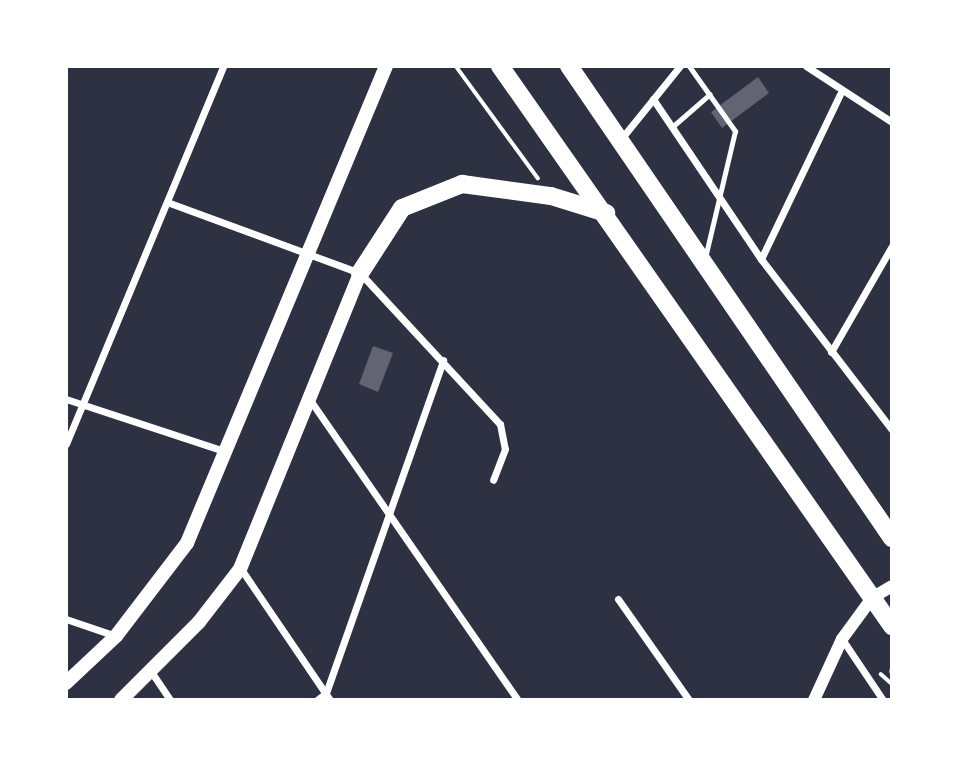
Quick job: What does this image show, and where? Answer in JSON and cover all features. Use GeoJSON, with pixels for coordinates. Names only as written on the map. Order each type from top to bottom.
{"type":"FeatureCollection","features":[{"type":"Feature","properties":{"kind":"highway"},"geometry":{"type":"LineString","coordinates":[[499,66],[606,213],[891,626]]}},
{"type":"Feature","properties":{"kind":"highway"},"geometry":{"type":"LineString","coordinates":[[569,66],[891,538]]}},
{"type":"Feature","properties":{"kind":"highway"},"geometry":{"type":"LineString","coordinates":[[360,273],[402,208],[429,192],[462,184],[551,196],[606,213]]}},
{"type":"Feature","properties":{"kind":"main road"},"geometry":{"type":"LineString","coordinates":[[66,682],[116,636],[187,543],[306,249],[386,66]]}},
{"type":"Feature","properties":{"kind":"main road"},"geometry":{"type":"LineString","coordinates":[[121,699],[152,673],[240,569],[360,273]]}},
{"type":"Feature","properties":{"kind":"street"},"geometry":{"type":"LineString","coordinates":[[66,444],[223,66]]}},
{"type":"Feature","properties":{"kind":"street"},"geometry":{"type":"LineString","coordinates":[[621,139],[680,66]]}},
{"type":"Feature","properties":{"kind":"street"},"geometry":{"type":"LineString","coordinates":[[806,66],[840,94],[891,122]]}},
{"type":"Feature","properties":{"kind":"street"},"geometry":{"type":"LineString","coordinates":[[761,259],[840,94]]}},
{"type":"Feature","properties":{"kind":"street"},"geometry":{"type":"LineString","coordinates":[[653,99],[722,195],[761,259],[891,430]]}},
{"type":"Feature","properties":{"kind":"street"},"geometry":{"type":"LineString","coordinates":[[167,202],[306,249],[360,273],[443,360],[506,436],[493,480]]}},
{"type":"Feature","properties":{"kind":"street"},"geometry":{"type":"LineString","coordinates":[[831,352],[891,246]]}},
{"type":"Feature","properties":{"kind":"street"},"geometry":{"type":"LineString","coordinates":[[328,696],[443,360]]}},
{"type":"Feature","properties":{"kind":"street"},"geometry":{"type":"LineString","coordinates":[[66,399],[224,452]]}},
{"type":"Feature","properties":{"kind":"street"},"geometry":{"type":"LineString","coordinates":[[309,399],[518,699]]}},
{"type":"Feature","properties":{"kind":"street"},"geometry":{"type":"LineString","coordinates":[[240,569],[328,696]]}},
{"type":"Feature","properties":{"kind":"street"},"geometry":{"type":"LineString","coordinates":[[814,699],[842,639],[872,598],[891,586]]}},
{"type":"Feature","properties":{"kind":"street"},"geometry":{"type":"LineString","coordinates":[[618,599],[689,699]]}},
{"type":"Feature","properties":{"kind":"street"},"geometry":{"type":"LineString","coordinates":[[66,620],[116,636]]}},
{"type":"Feature","properties":{"kind":"street"},"geometry":{"type":"LineString","coordinates":[[842,639],[883,699]]}},
{"type":"Feature","properties":{"kind":"street"},"geometry":{"type":"LineString","coordinates":[[152,673],[170,699]]}},
{"type":"Feature","properties":{"kind":"street"},"geometry":{"type":"LineString","coordinates":[[317,699],[328,696]]}},
{"type":"Feature","properties":{"kind":"lane"},"geometry":{"type":"LineString","coordinates":[[689,66],[735,131],[704,263]]}},
{"type":"Feature","properties":{"kind":"lane"},"geometry":{"type":"LineString","coordinates":[[672,127],[710,94]]}},
{"type":"Feature","properties":{"kind":"path"},"geometry":{"type":"LineString","coordinates":[[456,66],[551,196]]}},
{"type":"Feature","properties":{"kind":"building"},"geometry":{"type":"Polygon","coordinates":[[[758,77],[769,93],[722,128],[711,112],[758,77]]]}},
{"type":"Feature","properties":{"kind":"building"},"geometry":{"type":"Polygon","coordinates":[[[373,346],[393,353],[378,392],[359,384],[373,346]]]}}]}
